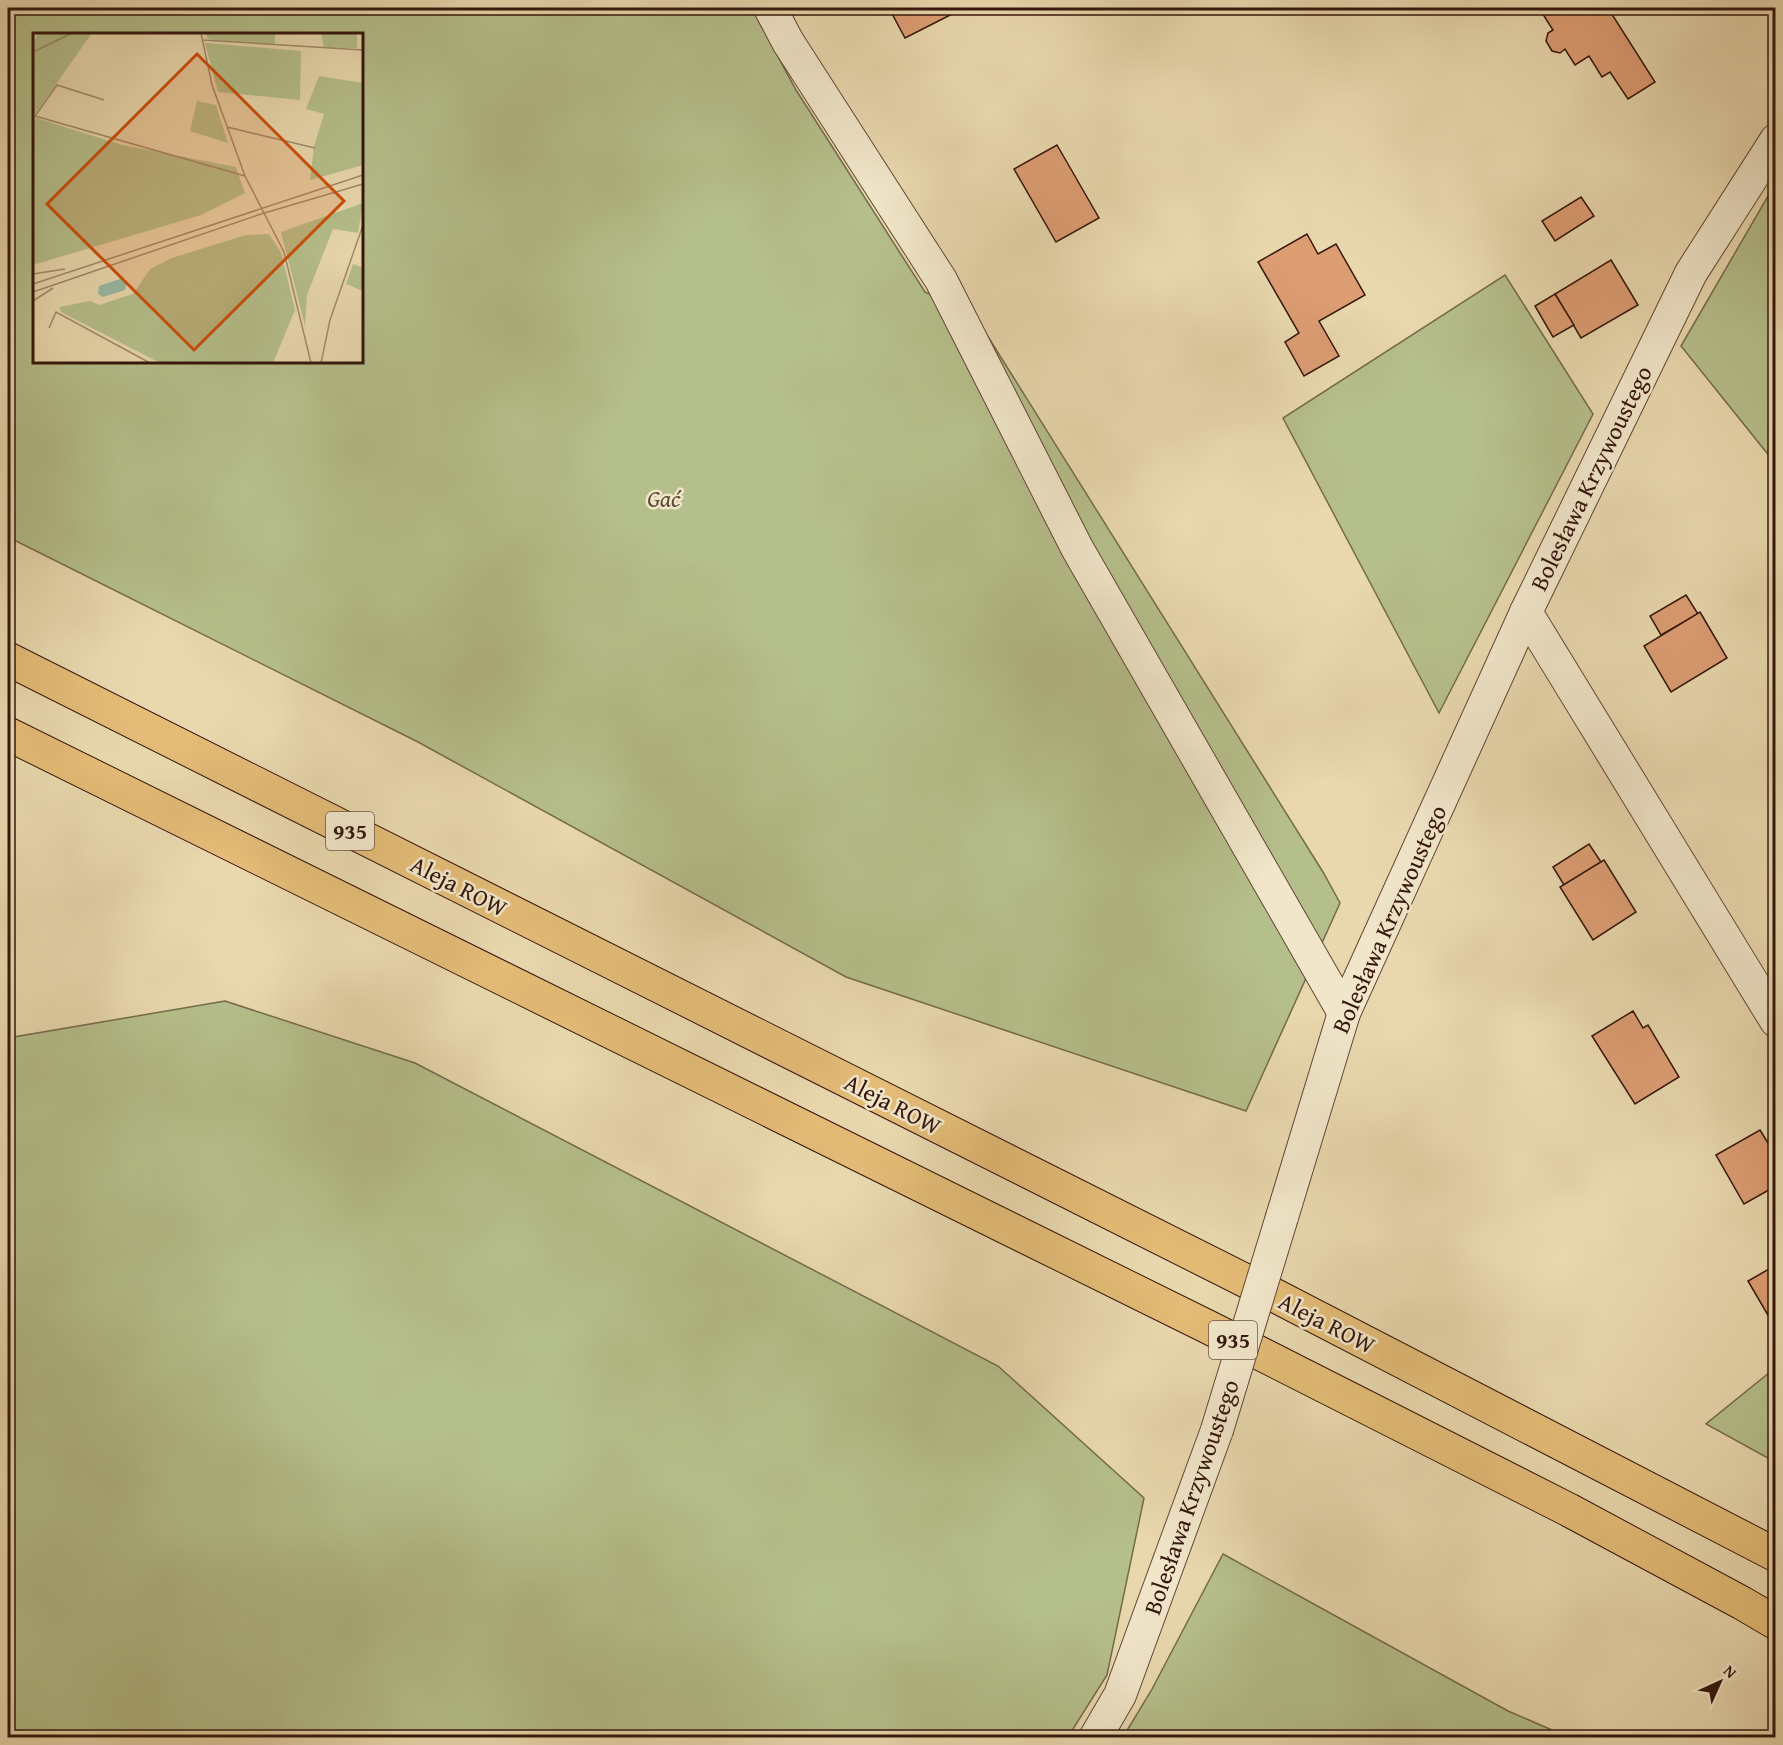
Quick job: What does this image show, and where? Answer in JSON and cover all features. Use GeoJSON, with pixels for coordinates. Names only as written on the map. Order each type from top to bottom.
{"type":"FeatureCollection","features":[{"type":"Feature","properties":{"kind":"main road","name":"Aleja ROW"},"geometry":{"type":"LineString","coordinates":[[8,660],[1270,1293],[1776,1555]]}},
{"type":"Feature","properties":{"kind":"main road","name":"935"},"geometry":{"type":"LineString","coordinates":[[8,734],[1210,1328],[1569,1510],[1776,1623]]}},
{"type":"Feature","properties":{"kind":"street"},"geometry":{"type":"LineString","coordinates":[[770,8],[788,42],[941,280],[1077,548],[1344,1013]]}},
{"type":"Feature","properties":{"kind":"street","name":"Bolesława Krzywoustego"},"geometry":{"type":"LineString","coordinates":[[1095,1737],[1120,1695],[1217,1430],[1344,1013],[1526,612],[1691,273],[1776,140]]}},
{"type":"Feature","properties":{"kind":"street"},"geometry":{"type":"LineString","coordinates":[[1526,612],[1776,1021]]}},
{"type":"Feature","properties":{"kind":"green space","name":"Gać"},"geometry":{"type":"Polygon","coordinates":[[[8,8],[752,8],[796,90],[925,292],[977,319],[1323,872],[1340,903],[1246,1111],[846,977],[418,742],[8,537],[8,8]]]}},
{"type":"Feature","properties":{"kind":"green space"},"geometry":{"type":"Polygon","coordinates":[[[1775,184],[1775,463],[1681,346],[1775,184]]]}},
{"type":"Feature","properties":{"kind":"green space"},"geometry":{"type":"Polygon","coordinates":[[[1505,275],[1593,414],[1439,713],[1283,418],[1505,275]]]}},
{"type":"Feature","properties":{"kind":"green space"},"geometry":{"type":"Polygon","coordinates":[[[225,1001],[415,1063],[998,1366],[1144,1498],[1107,1675],[1068,1737],[8,1737],[8,1038],[225,1001]]]}},
{"type":"Feature","properties":{"kind":"green space"},"geometry":{"type":"Polygon","coordinates":[[[1775,1368],[1775,1462],[1706,1424],[1775,1368]]]}},
{"type":"Feature","properties":{"kind":"green space"},"geometry":{"type":"Polygon","coordinates":[[[1223,1554],[1508,1711],[1568,1737],[1123,1737],[1151,1691],[1223,1554]]]}},
{"type":"Feature","properties":{"kind":"building"},"geometry":{"type":"Polygon","coordinates":[[[889,8],[964,8],[905,38],[889,8]]]}},
{"type":"Feature","properties":{"kind":"building"},"geometry":{"type":"Polygon","coordinates":[[[1539,8],[1608,8],[1655,82],[1628,99],[1610,72],[1602,77],[1589,56],[1575,65],[1565,49],[1560,53],[1552,51],[1546,41],[1548,33],[1553,30],[1539,8]]]}},
{"type":"Feature","properties":{"kind":"building"},"geometry":{"type":"Polygon","coordinates":[[[1057,145],[1099,218],[1056,242],[1014,169],[1057,145]]]}},
{"type":"Feature","properties":{"kind":"building"},"geometry":{"type":"Polygon","coordinates":[[[1581,197],[1594,216],[1555,241],[1542,221],[1581,197]]]}},
{"type":"Feature","properties":{"kind":"building"},"geometry":{"type":"Polygon","coordinates":[[[1307,234],[1318,254],[1336,244],[1365,295],[1319,321],[1339,356],[1304,376],[1285,342],[1299,333],[1258,262],[1307,234]]]}},
{"type":"Feature","properties":{"kind":"building"},"geometry":{"type":"Polygon","coordinates":[[[1611,260],[1638,305],[1581,338],[1555,294],[1611,260]]]}},
{"type":"Feature","properties":{"kind":"building"},"geometry":{"type":"Polygon","coordinates":[[[1555,294],[1574,325],[1553,337],[1535,306],[1555,294]]]}},
{"type":"Feature","properties":{"kind":"building"},"geometry":{"type":"Polygon","coordinates":[[[1686,595],[1698,614],[1661,635],[1650,616],[1686,595]]]}},
{"type":"Feature","properties":{"kind":"building"},"geometry":{"type":"Polygon","coordinates":[[[1700,612],[1727,658],[1671,692],[1644,646],[1700,612]]]}},
{"type":"Feature","properties":{"kind":"building"},"geometry":{"type":"Polygon","coordinates":[[[1589,844],[1601,862],[1564,885],[1553,867],[1589,844]]]}},
{"type":"Feature","properties":{"kind":"building"},"geometry":{"type":"Polygon","coordinates":[[[1604,860],[1636,912],[1593,940],[1560,887],[1604,860]]]}},
{"type":"Feature","properties":{"kind":"building"},"geometry":{"type":"Polygon","coordinates":[[[1633,1011],[1643,1028],[1648,1025],[1679,1077],[1635,1104],[1592,1036],[1633,1011]]]}},
{"type":"Feature","properties":{"kind":"building"},"geometry":{"type":"Polygon","coordinates":[[[1760,1130],[1776,1156],[1776,1186],[1744,1204],[1716,1155],[1760,1130]]]}},
{"type":"Feature","properties":{"kind":"building"},"geometry":{"type":"Polygon","coordinates":[[[1776,1265],[1776,1329],[1748,1281],[1776,1265]]]}}]}
